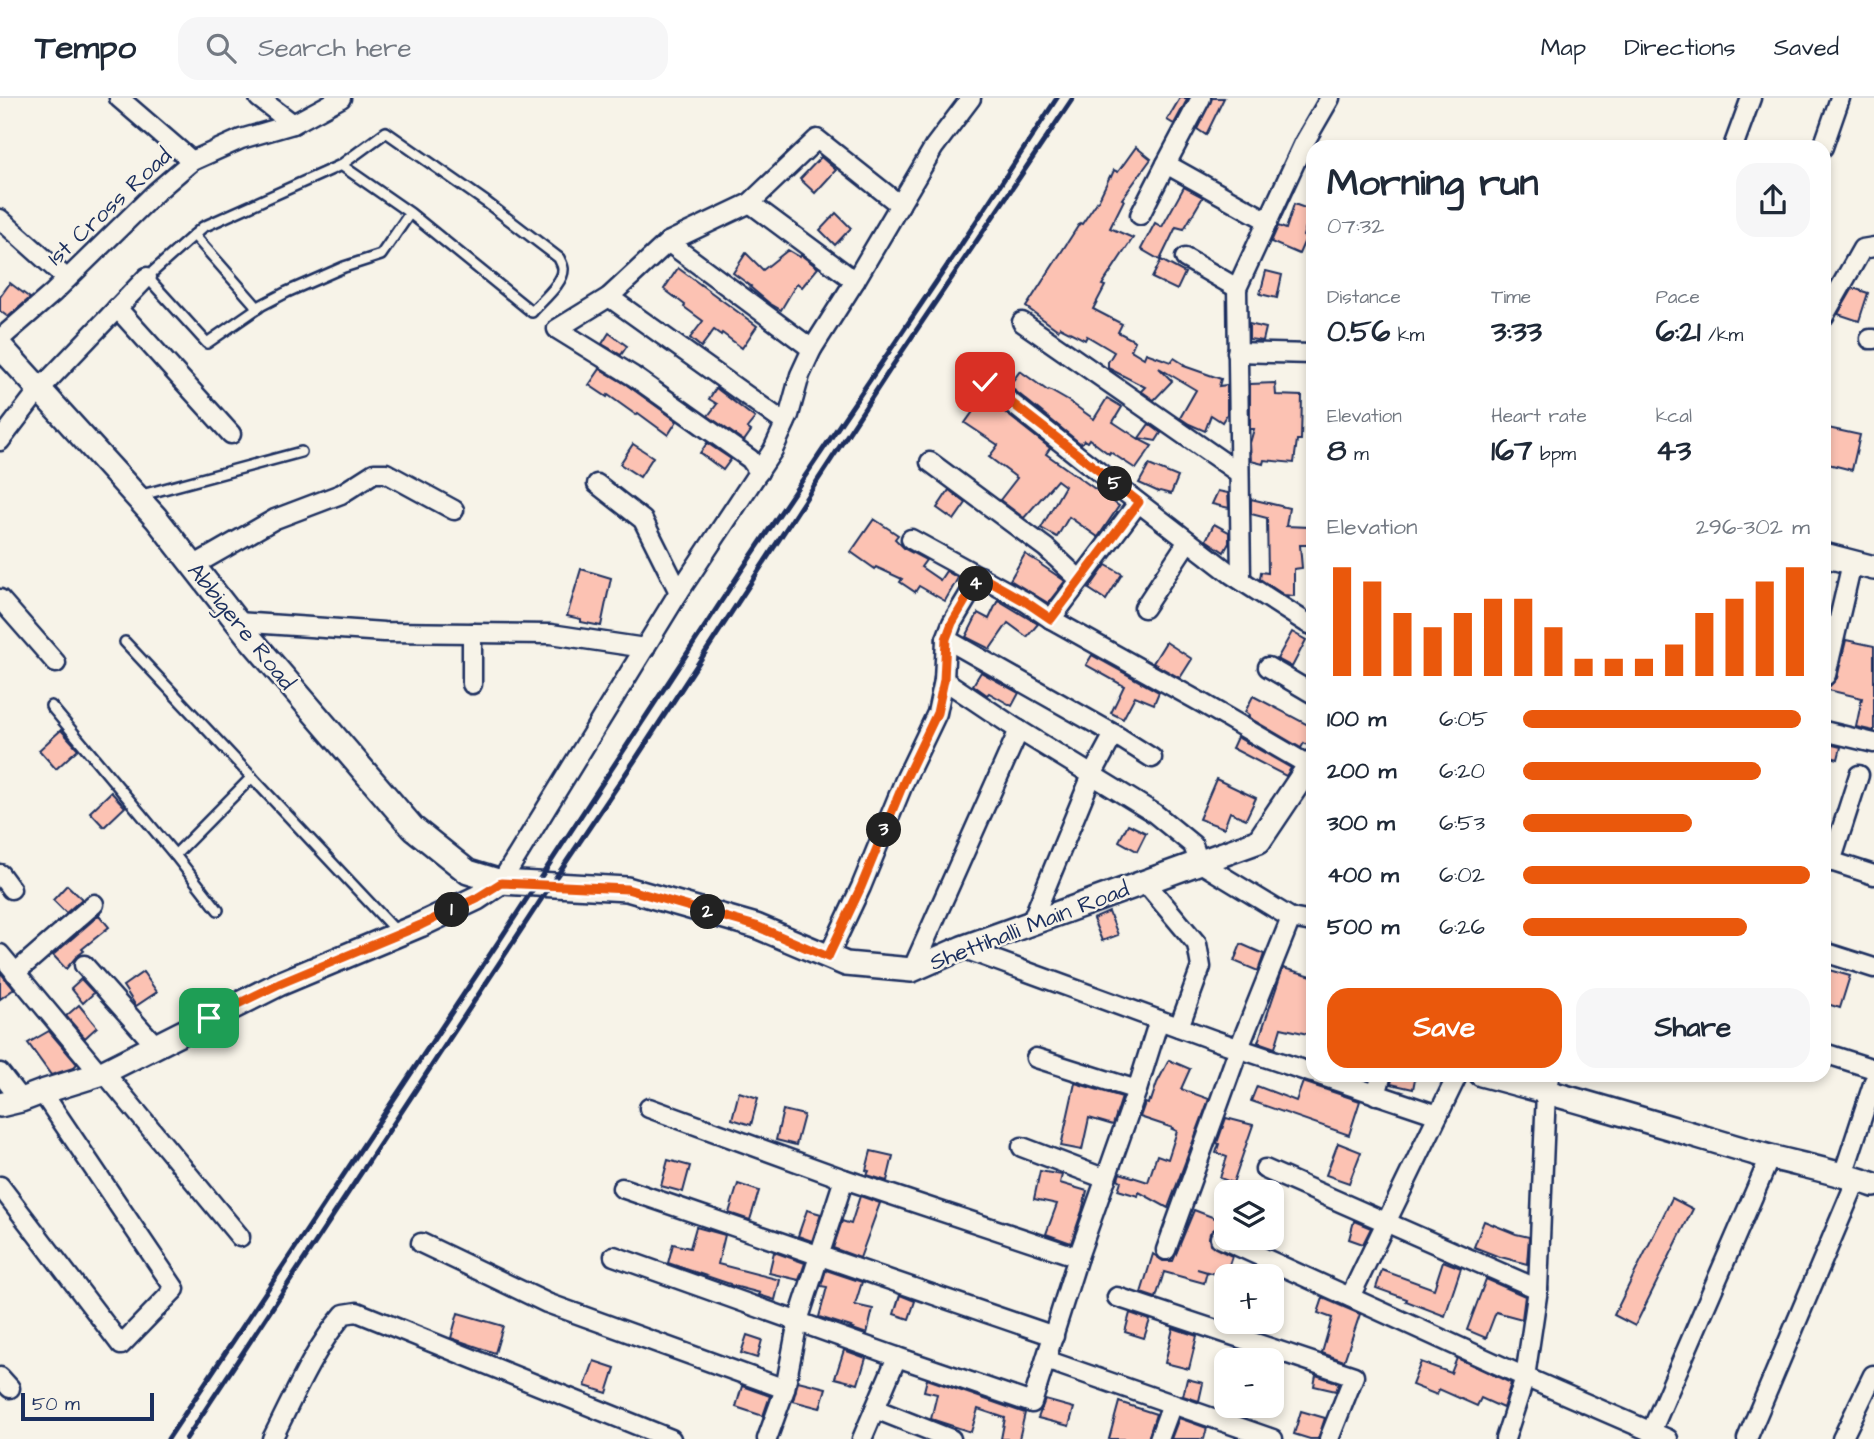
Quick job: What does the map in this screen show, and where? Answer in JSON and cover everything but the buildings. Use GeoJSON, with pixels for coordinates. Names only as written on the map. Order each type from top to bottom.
{"type":"FeatureCollection","features":[{"type":"Feature","properties":{"kind":"street"},"geometry":{"type":"LineString","coordinates":[[119,98],[192,162]]}},
{"type":"Feature","properties":{"kind":"street"},"geometry":{"type":"LineString","coordinates":[[259,98],[293,124]]}},
{"type":"Feature","properties":{"kind":"street","name":"1st Cross Road"},"geometry":{"type":"LineString","coordinates":[[0,339],[67,279],[156,192],[192,162],[241,139],[293,124],[341,98]]}},
{"type":"Feature","properties":{"kind":"street"},"geometry":{"type":"LineString","coordinates":[[21,1099],[102,1073],[279,984],[399,934],[477,898],[501,883],[679,592],[773,450],[812,349],[934,147],[971,98]]}},
{"type":"Feature","properties":{"kind":"street"},"geometry":{"type":"LineString","coordinates":[[1140,215],[1201,98]]}},
{"type":"Feature","properties":{"kind":"street"},"geometry":{"type":"LineString","coordinates":[[1241,580],[1237,288],[1304,143],[1330,98]]}},
{"type":"Feature","properties":{"kind":"street"},"geometry":{"type":"LineString","coordinates":[[1736,140],[1751,98]]}},
{"type":"Feature","properties":{"kind":"street"},"geometry":{"type":"LineString","coordinates":[[1826,140],[1840,98]]}},
{"type":"Feature","properties":{"kind":"street"},"geometry":{"type":"LineString","coordinates":[[759,472],[750,460],[644,384],[557,329],[609,297],[668,242],[750,203],[817,139],[900,205]]}},
{"type":"Feature","properties":{"kind":"street"},"geometry":{"type":"LineString","coordinates":[[1166,164],[1268,221]]}},
{"type":"Feature","properties":{"kind":"street"},"geometry":{"type":"LineString","coordinates":[[750,203],[855,281]]}},
{"type":"Feature","properties":{"kind":"street"},"geometry":{"type":"LineString","coordinates":[[0,219],[67,279]]}},
{"type":"Feature","properties":{"kind":"street"},"geometry":{"type":"LineString","coordinates":[[668,242],[812,349]]}},
{"type":"Feature","properties":{"kind":"street"},"geometry":{"type":"LineString","coordinates":[[1831,304],[1862,249],[1874,247]]}},
{"type":"Feature","properties":{"kind":"street"},"geometry":{"type":"LineString","coordinates":[[1185,258],[1237,288]]}},
{"type":"Feature","properties":{"kind":"street"},"geometry":{"type":"LineString","coordinates":[[0,441],[39,390],[147,277]]}},
{"type":"Feature","properties":{"kind":"street"},"geometry":{"type":"LineString","coordinates":[[609,297],[785,423]]}},
{"type":"Feature","properties":{"kind":"street"},"geometry":{"type":"LineString","coordinates":[[117,308],[231,434]]}},
{"type":"Feature","properties":{"kind":"street"},"geometry":{"type":"LineString","coordinates":[[1022,322],[1239,473]]}},
{"type":"Feature","properties":{"kind":"street","name":"Abbigere Road"},"geometry":{"type":"LineString","coordinates":[[0,346],[156,518],[237,622],[413,828],[468,872],[501,883]]}},
{"type":"Feature","properties":{"kind":"street"},"geometry":{"type":"LineString","coordinates":[[1237,352],[1306,355]]}},
{"type":"Feature","properties":{"kind":"street"},"geometry":{"type":"LineString","coordinates":[[985,382],[1188,541],[1306,623]]}},
{"type":"Feature","properties":{"kind":"street"},"geometry":{"type":"LineString","coordinates":[[930,462],[1045,548],[1079,579]]}},
{"type":"Feature","properties":{"kind":"street"},"geometry":{"type":"LineString","coordinates":[[194,566],[275,519],[341,494],[374,473],[386,473],[454,510]]}},
{"type":"Feature","properties":{"kind":"street"},"geometry":{"type":"LineString","coordinates":[[597,484],[643,520],[679,592]]}},
{"type":"Feature","properties":{"kind":"street"},"geometry":{"type":"LineString","coordinates":[[1051,619],[1139,502]]}},
{"type":"Feature","properties":{"kind":"street"},"geometry":{"type":"LineString","coordinates":[[911,540],[980,576],[1051,619],[1306,761]]}},
{"type":"Feature","properties":{"kind":"street"},"geometry":{"type":"LineString","coordinates":[[1144,608],[1188,541]]}},
{"type":"Feature","properties":{"kind":"street"},"geometry":{"type":"LineString","coordinates":[[1831,557],[1863,565],[1831,660]]}},
{"type":"Feature","properties":{"kind":"street"},"geometry":{"type":"LineString","coordinates":[[828,957],[937,713],[944,680],[946,639],[952,623],[980,576]]}},
{"type":"Feature","properties":{"kind":"street"},"geometry":{"type":"LineString","coordinates":[[0,598],[56,663]]}},
{"type":"Feature","properties":{"kind":"street"},"geometry":{"type":"LineString","coordinates":[[237,622],[384,632],[551,634],[645,648]]}},
{"type":"Feature","properties":{"kind":"street"},"geometry":{"type":"LineString","coordinates":[[472,633],[472,684]]}},
{"type":"Feature","properties":{"kind":"street"},"geometry":{"type":"LineString","coordinates":[[946,639],[1152,758]]}},
{"type":"Feature","properties":{"kind":"street"},"geometry":{"type":"LineString","coordinates":[[1268,667],[1306,689]]}},
{"type":"Feature","properties":{"kind":"street"},"geometry":{"type":"LineString","coordinates":[[944,680],[1019,730],[1154,813],[1193,845],[1199,862],[1291,918],[1306,921]]}},
{"type":"Feature","properties":{"kind":"street"},"geometry":{"type":"LineString","coordinates":[[912,970],[1019,730]]}},
{"type":"Feature","properties":{"kind":"street"},"geometry":{"type":"LineString","coordinates":[[1831,733],[1874,743]]}},
{"type":"Feature","properties":{"kind":"street"},"geometry":{"type":"LineString","coordinates":[[1031,923],[1092,775],[1114,734]]}},
{"type":"Feature","properties":{"kind":"street","name":"Shettihalli Main Road"},"geometry":{"type":"LineString","coordinates":[[501,883],[627,889],[756,926],[846,964],[912,970],[962,948],[1259,841],[1306,771]]}},
{"type":"Feature","properties":{"kind":"street"},"geometry":{"type":"LineString","coordinates":[[1831,849],[1859,775]]}},
{"type":"Feature","properties":{"kind":"street"},"geometry":{"type":"LineString","coordinates":[[1831,861],[1874,875]]}},
{"type":"Feature","properties":{"kind":"street"},"geometry":{"type":"LineString","coordinates":[[0,874],[11,889]]}},
{"type":"Feature","properties":{"kind":"street"},"geometry":{"type":"LineString","coordinates":[[1145,882],[1196,944],[1201,967],[1179,1027]]}},
{"type":"Feature","properties":{"kind":"street"},"geometry":{"type":"LineString","coordinates":[[15,973],[94,904]]}},
{"type":"Feature","properties":{"kind":"street"},"geometry":{"type":"LineString","coordinates":[[1166,1251],[1239,1048],[1291,918]]}},
{"type":"Feature","properties":{"kind":"street"},"geometry":{"type":"LineString","coordinates":[[962,948],[1306,1071]]}},
{"type":"Feature","properties":{"kind":"street"},"geometry":{"type":"LineString","coordinates":[[0,954],[240,1237]]}},
{"type":"Feature","properties":{"kind":"street"},"geometry":{"type":"LineString","coordinates":[[1831,954],[1874,968]]}},
{"type":"Feature","properties":{"kind":"street"},"geometry":{"type":"LineString","coordinates":[[85,965],[155,1045]]}},
{"type":"Feature","properties":{"kind":"street"},"geometry":{"type":"LineString","coordinates":[[614,1256],[1032,1402],[1159,1020]]}},
{"type":"Feature","properties":{"kind":"street"},"geometry":{"type":"LineString","coordinates":[[1831,1056],[1874,1069]]}},
{"type":"Feature","properties":{"kind":"street"},"geometry":{"type":"LineString","coordinates":[[1036,1058],[1137,1090]]}},
{"type":"Feature","properties":{"kind":"street"},"geometry":{"type":"LineString","coordinates":[[0,1073],[175,1289],[121,1345],[0,1186]]}},
{"type":"Feature","properties":{"kind":"street"},"geometry":{"type":"LineString","coordinates":[[1747,1439],[1858,1180],[1874,1081]]}},
{"type":"Feature","properties":{"kind":"street"},"geometry":{"type":"LineString","coordinates":[[1339,1082],[1437,1115]]}},
{"type":"Feature","properties":{"kind":"street"},"geometry":{"type":"LineString","coordinates":[[1376,1095],[1380,1082]]}},
{"type":"Feature","properties":{"kind":"street"},"geometry":{"type":"LineString","coordinates":[[1350,1297],[1454,1082]]}},
{"type":"Feature","properties":{"kind":"street"},"geometry":{"type":"LineString","coordinates":[[1505,1439],[1525,1377],[1538,1289],[1548,1083],[1770,1157],[1858,1180]]}},
{"type":"Feature","properties":{"kind":"street"},"geometry":{"type":"LineString","coordinates":[[649,1108],[844,1179],[1078,1258]]}},
{"type":"Feature","properties":{"kind":"street"},"geometry":{"type":"LineString","coordinates":[[1022,1147],[1106,1179]]}},
{"type":"Feature","properties":{"kind":"street"},"geometry":{"type":"LineString","coordinates":[[1651,1432],[1770,1157]]}},
{"type":"Feature","properties":{"kind":"street"},"geometry":{"type":"LineString","coordinates":[[1265,1169],[1538,1289]]}},
{"type":"Feature","properties":{"kind":"street"},"geometry":{"type":"LineString","coordinates":[[767,1439],[785,1389],[797,1321],[844,1179]]}},
{"type":"Feature","properties":{"kind":"street"},"geometry":{"type":"LineString","coordinates":[[622,1188],[1054,1336]]}},
{"type":"Feature","properties":{"kind":"street"},"geometry":{"type":"LineString","coordinates":[[421,1243],[547,1303],[785,1389]]}},
{"type":"Feature","properties":{"kind":"street"},"geometry":{"type":"LineString","coordinates":[[1246,1250],[1668,1439]]}},
{"type":"Feature","properties":{"kind":"street"},"geometry":{"type":"LineString","coordinates":[[1117,1297],[1354,1376],[1329,1439]]}},
{"type":"Feature","properties":{"kind":"street"},"geometry":{"type":"LineString","coordinates":[[272,1439],[331,1329],[344,1314],[357,1312],[671,1439]]}},
{"type":"Feature","properties":{"kind":"street"},"geometry":{"type":"LineString","coordinates":[[862,1439],[897,1357]]}},
{"type":"Feature","properties":{"kind":"street"},"geometry":{"type":"LineString","coordinates":[[1046,1360],[1172,1404],[1250,1435],[1273,1439]]}},
{"type":"Feature","properties":{"kind":"street"},"geometry":{"type":"LineString","coordinates":[[1842,1439],[1873,1375]]}},
{"type":"Feature","properties":{"kind":"street"},"geometry":{"type":"LineString","coordinates":[[1159,1439],[1172,1404]]}},
{"type":"Feature","properties":{"kind":"street"},"geometry":{"type":"LineString","coordinates":[[875,1409],[951,1439]]}},
{"type":"Feature","properties":{"kind":"lane"},"geometry":{"type":"LineString","coordinates":[[341,166],[410,213],[532,312],[560,282],[563,269],[559,258],[486,202],[386,132],[341,166],[203,227],[147,277],[207,343],[286,292],[381,255],[410,213]]}},
{"type":"Feature","properties":{"kind":"lane"},"geometry":{"type":"LineString","coordinates":[[194,235],[258,309]]}},
{"type":"Feature","properties":{"kind":"lane"},"geometry":{"type":"LineString","coordinates":[[137,496],[301,452]]}},
{"type":"Feature","properties":{"kind":"lane"},"geometry":{"type":"LineString","coordinates":[[125,642],[399,934]]}},
{"type":"Feature","properties":{"kind":"lane"},"geometry":{"type":"LineString","coordinates":[[51,706],[218,910]]}},
{"type":"Feature","properties":{"kind":"lane"},"geometry":{"type":"LineString","coordinates":[[175,855],[252,777]]}},
{"type":"Feature","properties":{"kind":"railway"},"geometry":{"type":"LineString","coordinates":[[168,1439],[1057,98]]}},
{"type":"Feature","properties":{"kind":"railway"},"geometry":{"type":"LineString","coordinates":[[186,1439],[893,365],[1073,98]]}},
{"type":"Feature","properties":{"kind":"route"},"geometry":{"type":"LineString","coordinates":[[209,1018],[279,984],[421,925],[477,898],[501,883],[627,889],[756,926],[828,957],[937,713],[944,680],[946,639],[952,623],[980,576],[1051,619],[1139,502],[985,382]]}}]}
